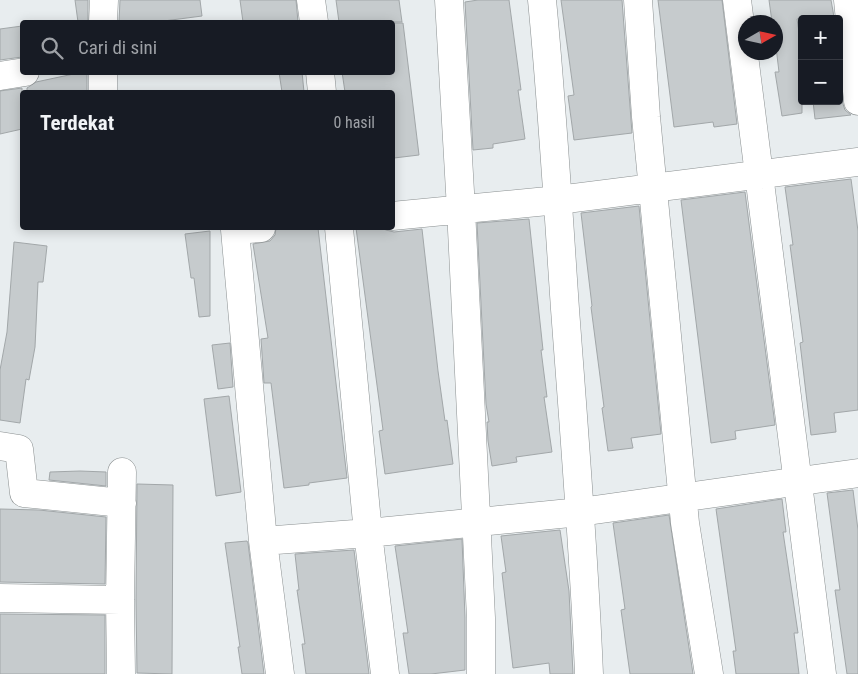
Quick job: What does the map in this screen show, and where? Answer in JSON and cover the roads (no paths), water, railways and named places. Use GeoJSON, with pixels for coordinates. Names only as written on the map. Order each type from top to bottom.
{"type":"FeatureCollection","features":[{"type":"Feature","properties":{"kind":"street"},"geometry":{"type":"LineString","coordinates":[[103,20],[104,0]]}},
{"type":"Feature","properties":{"kind":"street"},"geometry":{"type":"LineString","coordinates":[[311,0],[314,20]]}},
{"type":"Feature","properties":{"kind":"street"},"geometry":{"type":"LineString","coordinates":[[449,0],[476,521],[481,674]]}},
{"type":"Feature","properties":{"kind":"street"},"geometry":{"type":"LineString","coordinates":[[542,0],[551,89],[580,512],[589,674]]}},
{"type":"Feature","properties":{"kind":"street"},"geometry":{"type":"LineString","coordinates":[[638,0],[646,117],[682,498],[708,674]]}},
{"type":"Feature","properties":{"kind":"street"},"geometry":{"type":"LineString","coordinates":[[737,0],[822,674]]}},
{"type":"Feature","properties":{"kind":"street"},"geometry":{"type":"LineString","coordinates":[[848,0],[858,101]]}},
{"type":"Feature","properties":{"kind":"street"},"geometry":{"type":"LineString","coordinates":[[0,76],[20,73]]}},
{"type":"Feature","properties":{"kind":"street"},"geometry":{"type":"LineString","coordinates":[[102,75],[103,90]]}},
{"type":"Feature","properties":{"kind":"street"},"geometry":{"type":"LineString","coordinates":[[320,75],[322,90]]}},
{"type":"Feature","properties":{"kind":"street"},"geometry":{"type":"LineString","coordinates":[[395,216],[558,200],[858,162]]}},
{"type":"Feature","properties":{"kind":"street"},"geometry":{"type":"LineString","coordinates":[[235,230],[263,541],[280,674]]}},
{"type":"Feature","properties":{"kind":"street"},"geometry":{"type":"LineString","coordinates":[[339,230],[368,533],[385,674]]}},
{"type":"Feature","properties":{"kind":"street"},"geometry":{"type":"LineString","coordinates":[[0,446],[20,448],[24,493],[122,503]]}},
{"type":"Feature","properties":{"kind":"street"},"geometry":{"type":"LineString","coordinates":[[121,674],[122,472]]}},
{"type":"Feature","properties":{"kind":"street"},"geometry":{"type":"LineString","coordinates":[[263,541],[368,533],[580,512],[858,473]]}},
{"type":"Feature","properties":{"kind":"street"},"geometry":{"type":"LineString","coordinates":[[0,598],[120,600]]}}]}
